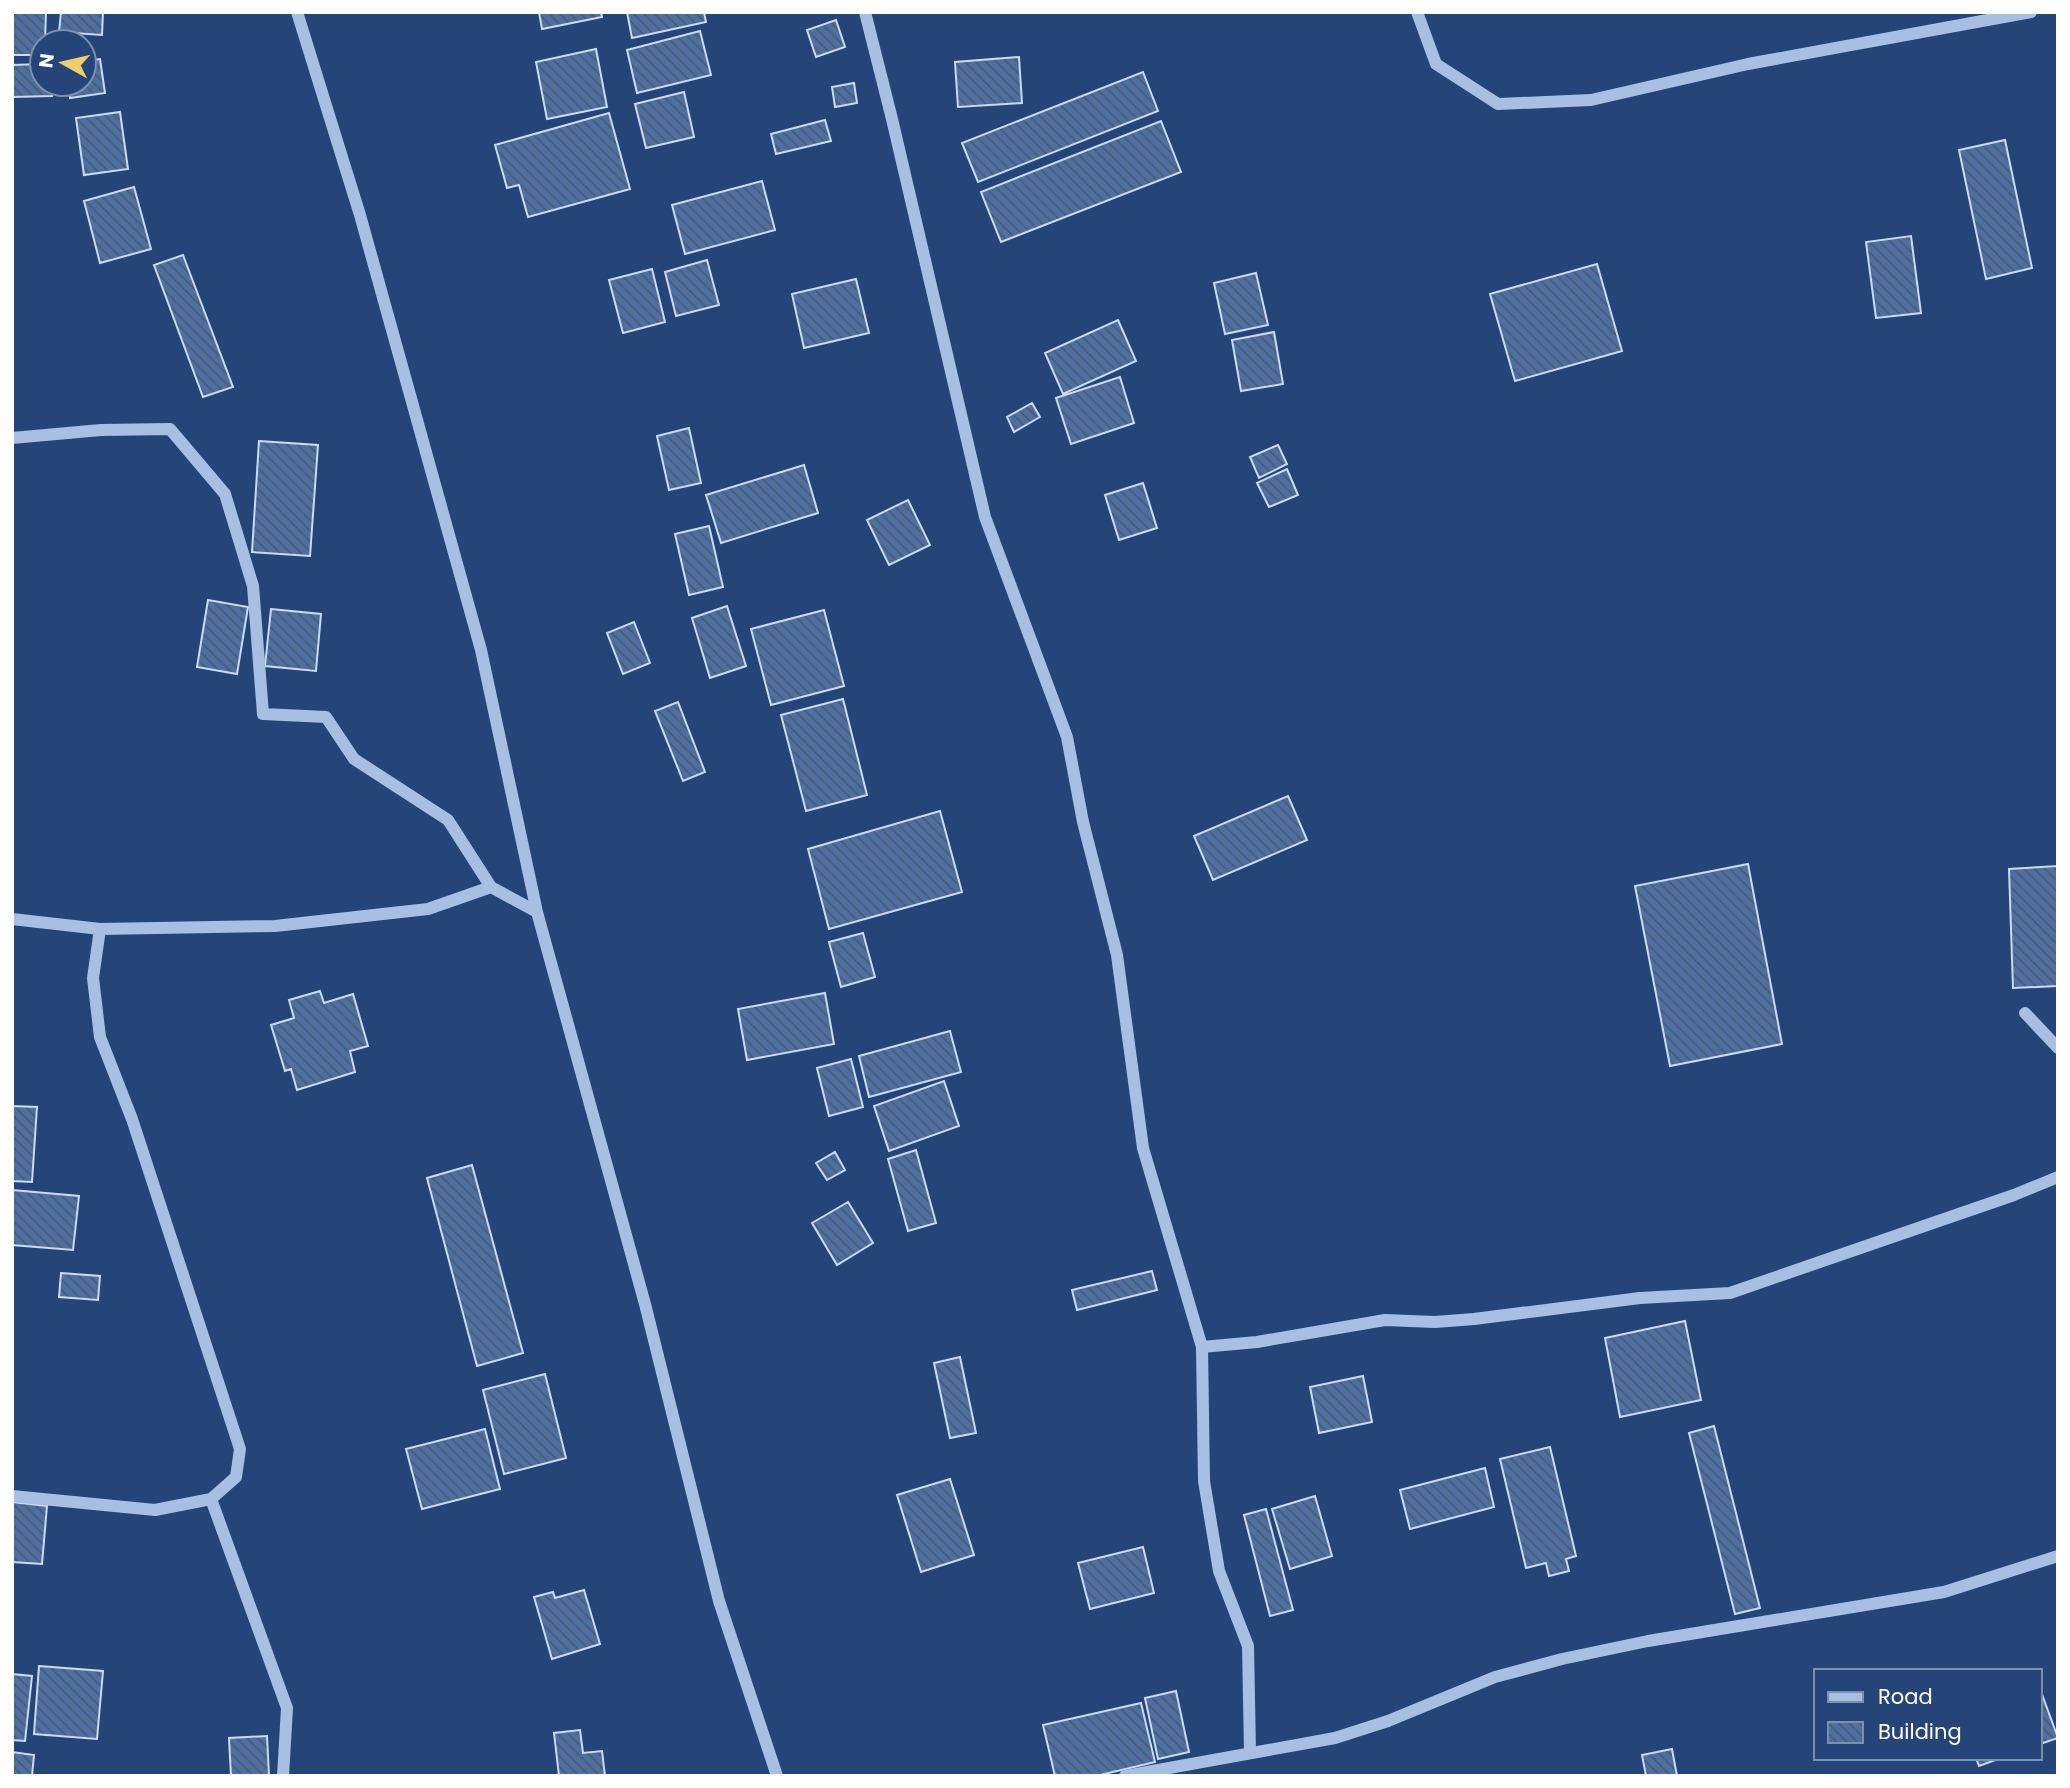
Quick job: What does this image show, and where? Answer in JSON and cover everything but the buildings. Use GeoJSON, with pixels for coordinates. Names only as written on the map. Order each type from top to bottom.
{"type":"FeatureCollection","features":[{"type":"Feature","properties":{"kind":"street"},"geometry":{"type":"LineString","coordinates":[[297,12],[360,215],[481,650],[537,912],[641,1291],[719,1601],[778,1776]]}},
{"type":"Feature","properties":{"kind":"street"},"geometry":{"type":"LineString","coordinates":[[865,12],[985,517],[1067,737],[1083,822],[1117,955],[1143,1148],[1202,1347],[1204,1480],[1219,1571],[1248,1646],[1250,1752]]}},
{"type":"Feature","properties":{"kind":"street"},"geometry":{"type":"LineString","coordinates":[[1417,12],[1436,64],[1498,104],[1591,100],[1748,64],[2031,12]]}},
{"type":"Feature","properties":{"kind":"street"},"geometry":{"type":"LineString","coordinates":[[12,438],[101,430],[170,429],[225,494],[253,586],[263,713],[326,717],[354,759],[448,820],[491,887],[537,912]]}},
{"type":"Feature","properties":{"kind":"street"},"geometry":{"type":"LineString","coordinates":[[12,919],[100,929],[275,926],[428,909],[491,887]]}},
{"type":"Feature","properties":{"kind":"street"},"geometry":{"type":"LineString","coordinates":[[12,1496],[155,1510],[211,1499],[236,1477],[240,1449],[136,1132],[100,1037],[93,978],[100,929]]}},
{"type":"Feature","properties":{"kind":"street"},"geometry":{"type":"LineString","coordinates":[[2025,1013],[2058,1048]]}},
{"type":"Feature","properties":{"kind":"street"},"geometry":{"type":"LineString","coordinates":[[1202,1347],[1257,1342],[1385,1320],[1474,1320],[1640,1298],[1730,1293],[2014,1195],[2058,1177]]}},
{"type":"Feature","properties":{"kind":"street"},"geometry":{"type":"LineString","coordinates":[[211,1499],[287,1708],[283,1776]]}},
{"type":"Feature","properties":{"kind":"street"},"geometry":{"type":"LineString","coordinates":[[1125,1776],[1335,1738],[1388,1721],[1495,1677],[1562,1659],[1661,1639],[1944,1592],[2058,1556]]}}]}
